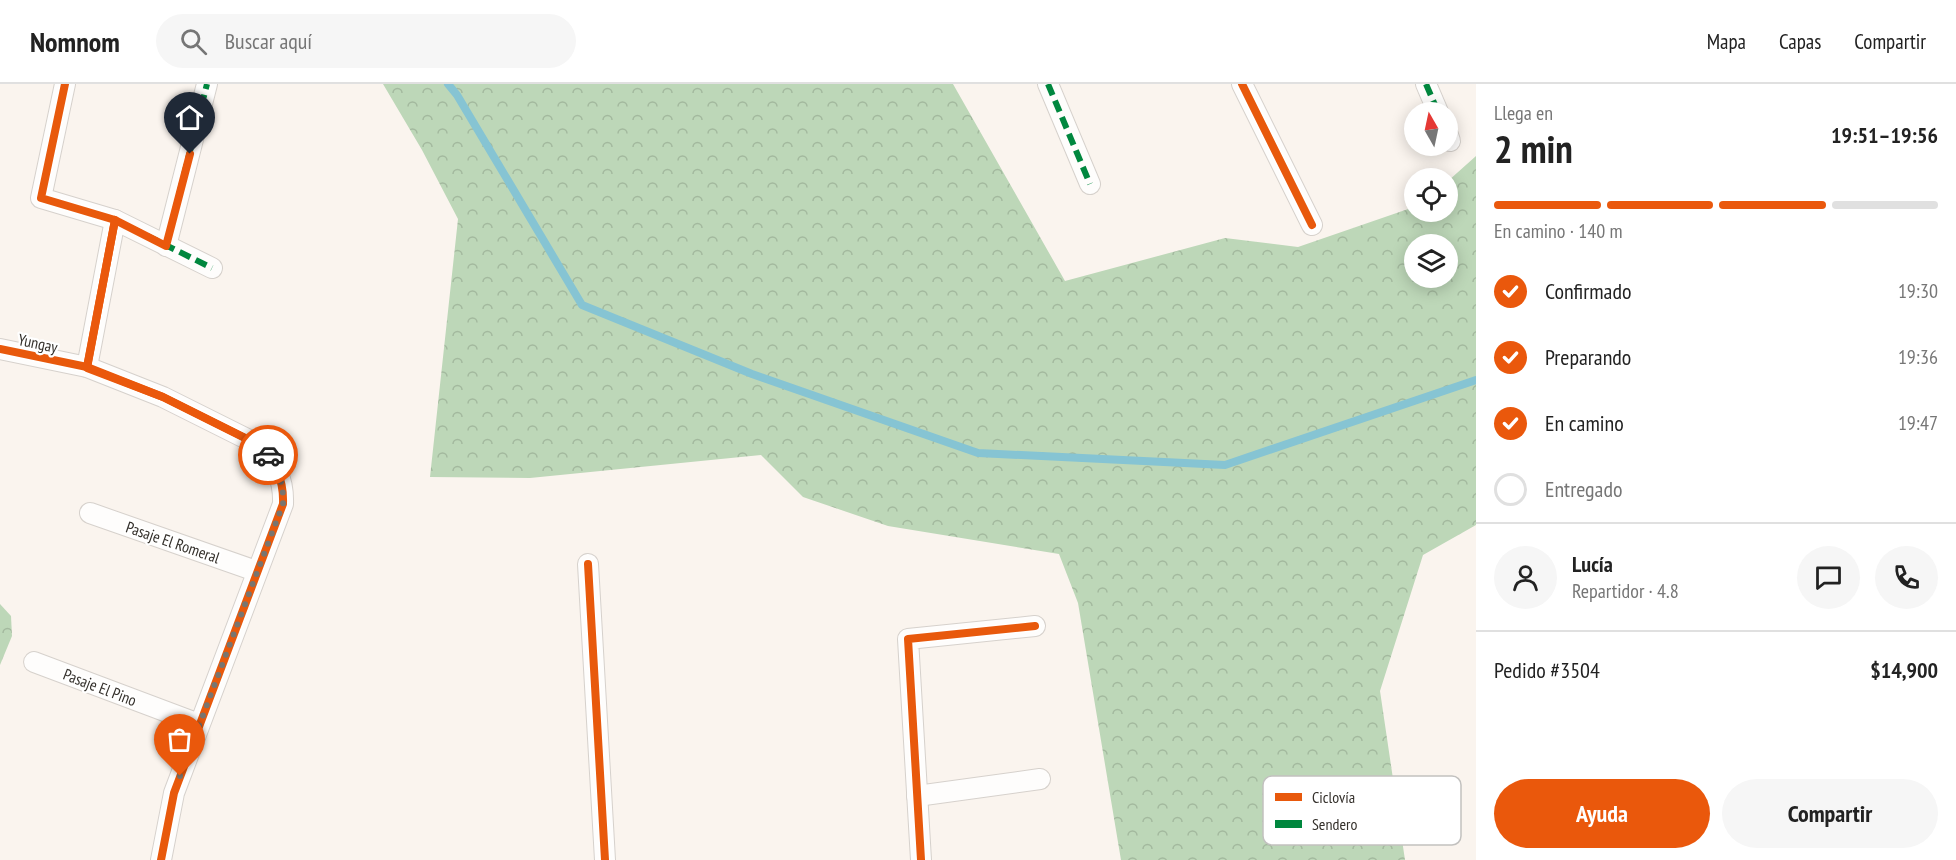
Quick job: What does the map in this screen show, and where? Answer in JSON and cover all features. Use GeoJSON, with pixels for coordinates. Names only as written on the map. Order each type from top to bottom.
{"type":"FeatureCollection","features":[{"type":"Feature","properties":{"kind":"street"},"geometry":{"type":"LineString","coordinates":[[65,84],[41,198],[115,220],[212,268]]}},
{"type":"Feature","properties":{"kind":"street"},"geometry":{"type":"LineString","coordinates":[[166,246],[207,84]]}},
{"type":"Feature","properties":{"kind":"street"},"geometry":{"type":"LineString","coordinates":[[1048,84],[1090,184]]}},
{"type":"Feature","properties":{"kind":"street"},"geometry":{"type":"LineString","coordinates":[[1242,84],[1311,225]]}},
{"type":"Feature","properties":{"kind":"street"},"geometry":{"type":"LineString","coordinates":[[1426,84],[1434,102]]}},
{"type":"Feature","properties":{"kind":"street"},"geometry":{"type":"LineString","coordinates":[[87,368],[115,220]]}},
{"type":"Feature","properties":{"kind":"street","name":"Yungay"},"geometry":{"type":"LineString","coordinates":[[0,349],[87,368],[163,397],[257,444],[266,452],[279,473],[284,494],[283,504],[174,793],[161,860]]}},
{"type":"Feature","properties":{"kind":"street","name":"Pasaje El Romeral"},"geometry":{"type":"LineString","coordinates":[[90,513],[256,571]]}},
{"type":"Feature","properties":{"kind":"street"},"geometry":{"type":"LineString","coordinates":[[588,564],[605,860]]}},
{"type":"Feature","properties":{"kind":"street"},"geometry":{"type":"LineString","coordinates":[[921,860],[908,639],[1035,626]]}},
{"type":"Feature","properties":{"kind":"street","name":"Pasaje El Pino"},"geometry":{"type":"LineString","coordinates":[[34,662],[199,724]]}},
{"type":"Feature","properties":{"kind":"street"},"geometry":{"type":"LineString","coordinates":[[917,796],[1040,778]]}},
{"type":"Feature","properties":{"kind":"green space"},"geometry":{"type":"Polygon","coordinates":[[[383,84],[953,84],[1065,281],[1225,238],[1298,247],[1404,210],[1404,222],[1458,222],[1458,172],[1476,156],[1476,525],[1423,555],[1380,691],[1393,776],[1263,776],[1263,845],[1403,845],[1405,860],[1121,860],[1078,603],[1059,554],[888,526],[803,497],[761,455],[530,478],[430,477],[458,219],[422,150],[383,84]]]}},
{"type":"Feature","properties":{"kind":"green space"},"geometry":{"type":"Polygon","coordinates":[[[0,604],[11,616],[12,636],[0,665],[0,604]]]}},
{"type":"Feature","properties":{"kind":"waterway"},"geometry":{"type":"LineString","coordinates":[[448,84],[457,95],[582,305],[752,374],[978,453],[1225,465],[1476,380]]}},
{"type":"Feature","properties":{"kind":"marked path"},"geometry":{"type":"LineString","coordinates":[[166,246],[207,84]]}},
{"type":"Feature","properties":{"kind":"marked path"},"geometry":{"type":"LineString","coordinates":[[1048,84],[1090,184]]}},
{"type":"Feature","properties":{"kind":"marked path"},"geometry":{"type":"LineString","coordinates":[[1426,84],[1434,102]]}},
{"type":"Feature","properties":{"kind":"marked path"},"geometry":{"type":"LineString","coordinates":[[115,220],[212,268]]}},
{"type":"Feature","properties":{"kind":"cycle path"},"geometry":{"type":"LineString","coordinates":[[65,84],[41,198],[115,220],[87,367]]}},
{"type":"Feature","properties":{"kind":"cycle path"},"geometry":{"type":"LineString","coordinates":[[1242,84],[1312,225]]}},
{"type":"Feature","properties":{"kind":"cycle path"},"geometry":{"type":"LineString","coordinates":[[0,349],[87,367],[163,397],[257,444],[269,457],[280,479],[283,504],[174,793],[161,860]]}},
{"type":"Feature","properties":{"kind":"cycle path"},"geometry":{"type":"LineString","coordinates":[[588,564],[605,860]]}},
{"type":"Feature","properties":{"kind":"cycle path"},"geometry":{"type":"LineString","coordinates":[[921,860],[908,639],[1035,626]]}},
{"type":"Feature","properties":{"kind":"way so far"},"geometry":{"type":"LineString","coordinates":[[180,776],[283,504],[284,494],[279,473],[268,455]]}},
{"type":"Feature","properties":{"kind":"route"},"geometry":{"type":"LineString","coordinates":[[190,154],[166,246],[115,220],[87,368],[163,397],[257,444],[268,455]]}}]}
